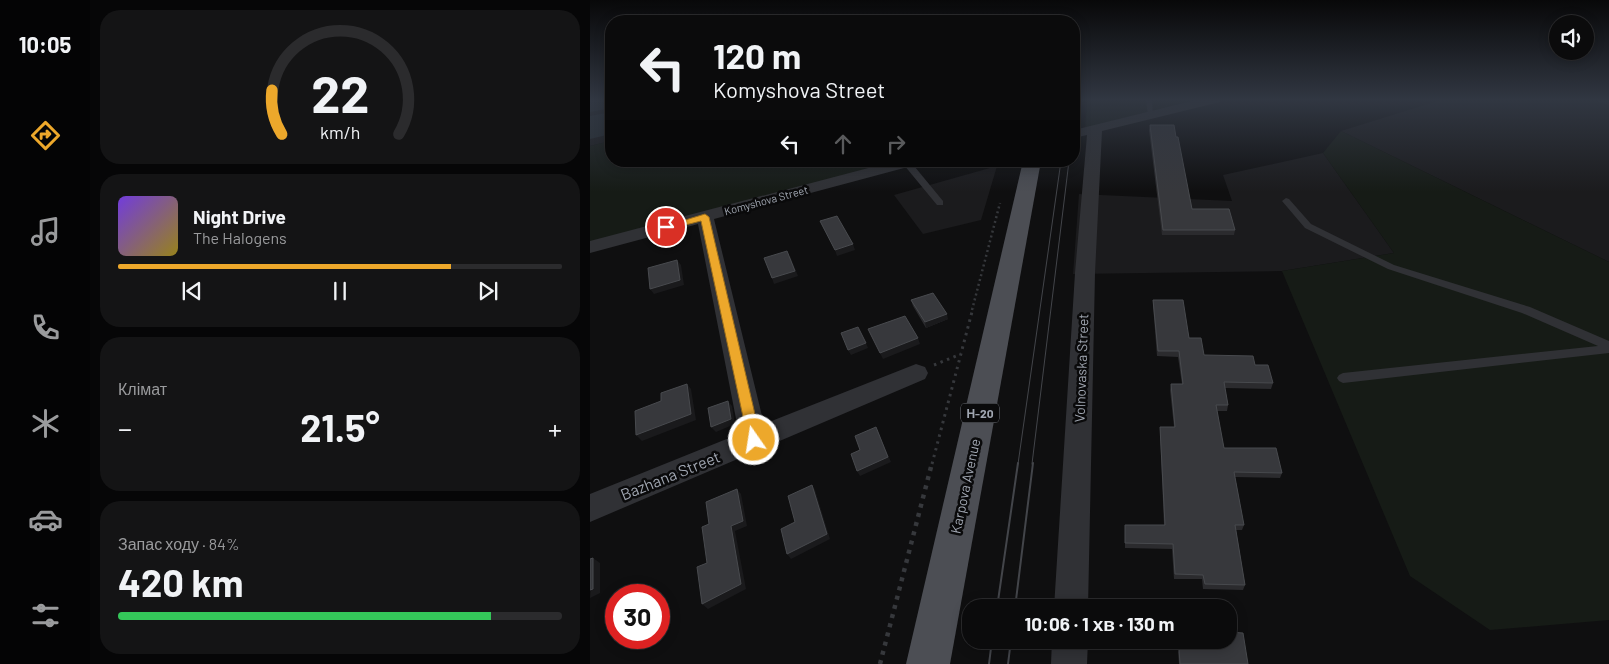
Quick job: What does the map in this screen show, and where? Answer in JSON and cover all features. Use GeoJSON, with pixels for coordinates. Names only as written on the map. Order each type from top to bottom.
{"type":"FeatureCollection","features":[{"type":"Feature","properties":{"kind":"main road","name":"Karpova Avenue"},"geometry":{"type":"LineString","coordinates":[[928,664],[1031,167]]}},
{"type":"Feature","properties":{"kind":"street","name":"Volnovaska Street"},"geometry":{"type":"LineString","coordinates":[[1071,599],[1085,273],[1084,132]]}},
{"type":"Feature","properties":{"kind":"street","name":"Komyshova Street"},"geometry":{"type":"LineString","coordinates":[[590,247],[891,167]]}},
{"type":"Feature","properties":{"kind":"street"},"geometry":{"type":"LineString","coordinates":[[705,217],[754,440]]}},
{"type":"Feature","properties":{"kind":"street","name":"Bazhana Street"},"geometry":{"type":"LineString","coordinates":[[590,508],[916,373]]}},
{"type":"Feature","properties":{"kind":"street"},"geometry":{"type":"LineString","coordinates":[[1069,664],[1070,649]]}},
{"type":"Feature","properties":{"kind":"lane"},"geometry":{"type":"LineString","coordinates":[[914,167],[940,203]]}},
{"type":"Feature","properties":{"kind":"lane"},"geometry":{"type":"LineString","coordinates":[[1286,201],[1308,226],[1391,267],[1526,310],[1609,348]]}},
{"type":"Feature","properties":{"kind":"lane"},"geometry":{"type":"LineString","coordinates":[[1343,378],[1609,348]]}},
{"type":"Feature","properties":{"kind":"path"},"geometry":{"type":"LineString","coordinates":[[880,664],[1001,198]]}},
{"type":"Feature","properties":{"kind":"path"},"geometry":{"type":"LineString","coordinates":[[916,373],[962,354]]}},
{"type":"Feature","properties":{"kind":"shaded area"},"geometry":{"type":"Polygon","coordinates":[[[590,130],[605,130],[605,142],[590,146],[590,130]]]}},
{"type":"Feature","properties":{"kind":"shaded area"},"geometry":{"type":"Polygon","coordinates":[[[590,130],[605,130],[605,135],[590,139],[590,130]]]}},
{"type":"Feature","properties":{"kind":"shaded area"},"geometry":{"type":"Polygon","coordinates":[[[1609,130],[1609,262],[1341,131],[1609,130]]]}},
{"type":"Feature","properties":{"kind":"shaded area"},"geometry":{"type":"Polygon","coordinates":[[[1341,131],[1609,262],[1609,620],[1490,630],[1410,576],[1282,271],[1394,253],[1323,153],[1341,131]]]}},
{"type":"Feature","properties":{"kind":"shaded area"},"geometry":{"type":"Polygon","coordinates":[[[605,142],[605,167],[891,167],[590,247],[590,146],[605,142]]]}},
{"type":"Feature","properties":{"kind":"shaded area"},"geometry":{"type":"Polygon","coordinates":[[[1323,153],[1394,253],[1282,271],[1073,274],[1079,194],[1232,201],[1223,175],[1323,153]]]}},
{"type":"Feature","properties":{"kind":"shaded area"},"geometry":{"type":"Polygon","coordinates":[[[997,167],[981,220],[923,234],[894,195],[997,167]]]}},
{"type":"Feature","properties":{"kind":"building"},"geometry":{"type":"Polygon","coordinates":[[[1151,130],[1175,130],[1176,137],[1178,137],[1192,209],[1229,209],[1235,230],[1163,230],[1151,130]]]}},
{"type":"Feature","properties":{"kind":"building"},"geometry":{"type":"Polygon","coordinates":[[[837,216],[853,244],[835,250],[820,221],[837,216]]]}},
{"type":"Feature","properties":{"kind":"building"},"geometry":{"type":"Polygon","coordinates":[[[787,251],[795,271],[772,278],[764,258],[787,251]]]}},
{"type":"Feature","properties":{"kind":"building"},"geometry":{"type":"Polygon","coordinates":[[[677,260],[680,280],[650,289],[648,268],[677,260]]]}},
{"type":"Feature","properties":{"kind":"building"},"geometry":{"type":"Polygon","coordinates":[[[933,293],[947,314],[925,322],[911,300],[933,293]]]}},
{"type":"Feature","properties":{"kind":"building"},"geometry":{"type":"Polygon","coordinates":[[[1153,300],[1183,300],[1189,338],[1201,338],[1204,355],[1253,356],[1255,365],[1268,365],[1273,383],[1224,382],[1228,405],[1216,405],[1224,448],[1276,448],[1282,473],[1234,472],[1244,525],[1235,525],[1245,585],[1205,584],[1203,575],[1175,574],[1173,544],[1125,543],[1125,525],[1165,525],[1160,427],[1175,427],[1171,384],[1183,384],[1179,351],[1158,351],[1153,300]]]}},
{"type":"Feature","properties":{"kind":"building"},"geometry":{"type":"Polygon","coordinates":[[[905,316],[918,338],[880,353],[868,329],[905,316]]]}},
{"type":"Feature","properties":{"kind":"building"},"geometry":{"type":"Polygon","coordinates":[[[858,327],[866,343],[848,350],[841,333],[858,327]]]}},
{"type":"Feature","properties":{"kind":"building"},"geometry":{"type":"Polygon","coordinates":[[[687,384],[691,414],[636,435],[635,411],[661,401],[661,393],[687,384]]]}},
{"type":"Feature","properties":{"kind":"building"},"geometry":{"type":"Polygon","coordinates":[[[728,401],[731,419],[711,427],[708,408],[728,401]]]}},
{"type":"Feature","properties":{"kind":"building"},"geometry":{"type":"Polygon","coordinates":[[[876,427],[888,457],[857,471],[851,454],[860,450],[855,436],[876,427]]]}},
{"type":"Feature","properties":{"kind":"building"},"geometry":{"type":"Polygon","coordinates":[[[812,485],[827,534],[787,554],[781,529],[795,522],[788,496],[812,485]]]}},
{"type":"Feature","properties":{"kind":"building"},"geometry":{"type":"Polygon","coordinates":[[[737,489],[743,521],[731,526],[741,584],[702,604],[697,567],[707,563],[702,527],[709,524],[706,502],[737,489]]]}},
{"type":"Feature","properties":{"kind":"building"},"geometry":{"type":"Polygon","coordinates":[[[593,558],[593,589],[590,590],[590,559],[593,558]]]}},
{"type":"Feature","properties":{"kind":"building"},"geometry":{"type":"Polygon","coordinates":[[[1237,633],[1243,633],[1248,664],[1180,664],[1179,649],[1237,649],[1237,633]]]}},
{"type":"Feature","properties":{"kind":"tram line"},"geometry":{"type":"LineString","coordinates":[[1018,464],[1060,167]]}},
{"type":"Feature","properties":{"kind":"tram line"},"geometry":{"type":"LineString","coordinates":[[1032,464],[1068,167]]}},
{"type":"Feature","properties":{"kind":"tram line"},"geometry":{"type":"LineString","coordinates":[[998,599],[1018,463]]}},
{"type":"Feature","properties":{"kind":"tram line"},"geometry":{"type":"LineString","coordinates":[[1016,599],[1033,463]]}},
{"type":"Feature","properties":{"kind":"tram line"},"geometry":{"type":"LineString","coordinates":[[989,664],[991,649]]}},
{"type":"Feature","properties":{"kind":"tram line"},"geometry":{"type":"LineString","coordinates":[[1008,664],[1010,649]]}},
{"type":"Feature","properties":{"kind":"route"},"geometry":{"type":"LineString","coordinates":[[666,227],[705,217],[754,440]]}}]}
